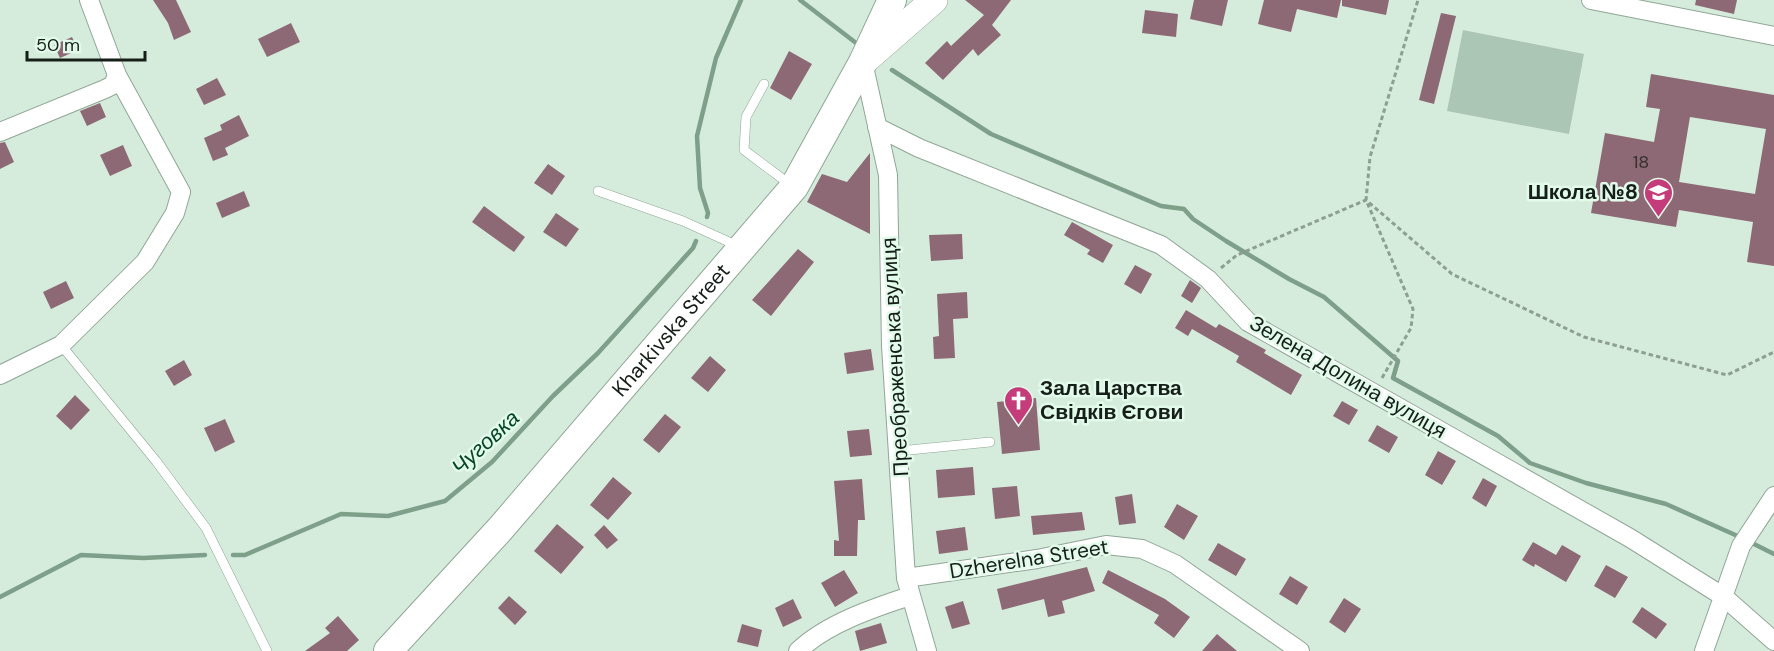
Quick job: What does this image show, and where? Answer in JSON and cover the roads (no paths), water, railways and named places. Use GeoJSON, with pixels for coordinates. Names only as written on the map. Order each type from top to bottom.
{"type":"FeatureCollection","features":[{"type":"Feature","properties":{"kind":"highway"},"geometry":{"type":"LineString","coordinates":[[863,62],[892,0]]}},
{"type":"Feature","properties":{"kind":"highway","name":"Kharkivska Street"},"geometry":{"type":"LineString","coordinates":[[388,651],[501,528],[794,187],[863,62]]}},
{"type":"Feature","properties":{"kind":"main road","name":"Kharkivska Street"},"geometry":{"type":"LineString","coordinates":[[863,62],[934,0]]}},
{"type":"Feature","properties":{"kind":"street"},"geometry":{"type":"LineString","coordinates":[[0,375],[62,345],[145,262],[175,213],[181,192],[117,75],[88,0]]}},
{"type":"Feature","properties":{"kind":"street"},"geometry":{"type":"LineString","coordinates":[[1591,0],[1774,36]]}},
{"type":"Feature","properties":{"kind":"street","name":"Преображенська вулиця"},"geometry":{"type":"LineString","coordinates":[[863,62],[888,175],[891,346],[908,587],[927,651]]}},
{"type":"Feature","properties":{"kind":"street"},"geometry":{"type":"LineString","coordinates":[[0,132],[105,90],[113,84],[117,75]]}},
{"type":"Feature","properties":{"kind":"street","name":"Зелена Долина вулиця"},"geometry":{"type":"LineString","coordinates":[[878,127],[919,148],[1161,245],[1208,279],[1248,322],[1630,538],[1724,597],[1774,641]]}},
{"type":"Feature","properties":{"kind":"street"},"geometry":{"type":"LineString","coordinates":[[1704,651],[1741,546],[1774,496]]}},
{"type":"Feature","properties":{"kind":"street","name":"Dzherelna Street"},"geometry":{"type":"LineString","coordinates":[[798,651],[808,641],[908,587],[1106,545],[1125,546],[1157,554],[1175,564],[1300,651]]}},
{"type":"Feature","properties":{"kind":"lane"},"geometry":{"type":"LineString","coordinates":[[764,84],[746,117],[744,150],[794,187]]}},
{"type":"Feature","properties":{"kind":"lane"},"geometry":{"type":"LineString","coordinates":[[598,191],[683,220],[742,248]]}},
{"type":"Feature","properties":{"kind":"lane"},"geometry":{"type":"LineString","coordinates":[[62,345],[156,461],[206,528],[267,651]]}},
{"type":"Feature","properties":{"kind":"lane"},"geometry":{"type":"LineString","coordinates":[[899,451],[990,442]]}},
{"type":"Feature","properties":{"kind":"waterway","name":"Чуговка"},"geometry":{"type":"LineString","coordinates":[[707,217],[708,213],[700,188],[697,136],[716,58],[741,0]]}},
{"type":"Feature","properties":{"kind":"waterway"},"geometry":{"type":"LineString","coordinates":[[800,0],[860,46]]}},
{"type":"Feature","properties":{"kind":"waterway"},"geometry":{"type":"LineString","coordinates":[[892,70],[991,134],[1161,206],[1184,209],[1193,219],[1226,241],[1324,297],[1398,361],[1393,378],[1498,436],[1530,463],[1586,483],[1666,504],[1742,538]]}},
{"type":"Feature","properties":{"kind":"waterway","name":"Чуговка"},"geometry":{"type":"LineString","coordinates":[[233,555],[245,555],[341,514],[388,516],[445,501],[492,462],[553,396],[598,353],[693,248],[696,241]]}},
{"type":"Feature","properties":{"kind":"waterway"},"geometry":{"type":"LineString","coordinates":[[1750,542],[1774,554]]}},
{"type":"Feature","properties":{"kind":"waterway","name":"Чуговка"},"geometry":{"type":"LineString","coordinates":[[0,597],[81,555],[143,558],[205,555]]}},
{"type":"Feature","properties":{"kind":"place","name":"Школа №8"},"geometry":{"type":"Point","coordinates":[1659,218]}},
{"type":"Feature","properties":{"kind":"place","name":"Зала Царства Свідків Єгови"},"geometry":{"type":"Point","coordinates":[1019,426]}}]}
